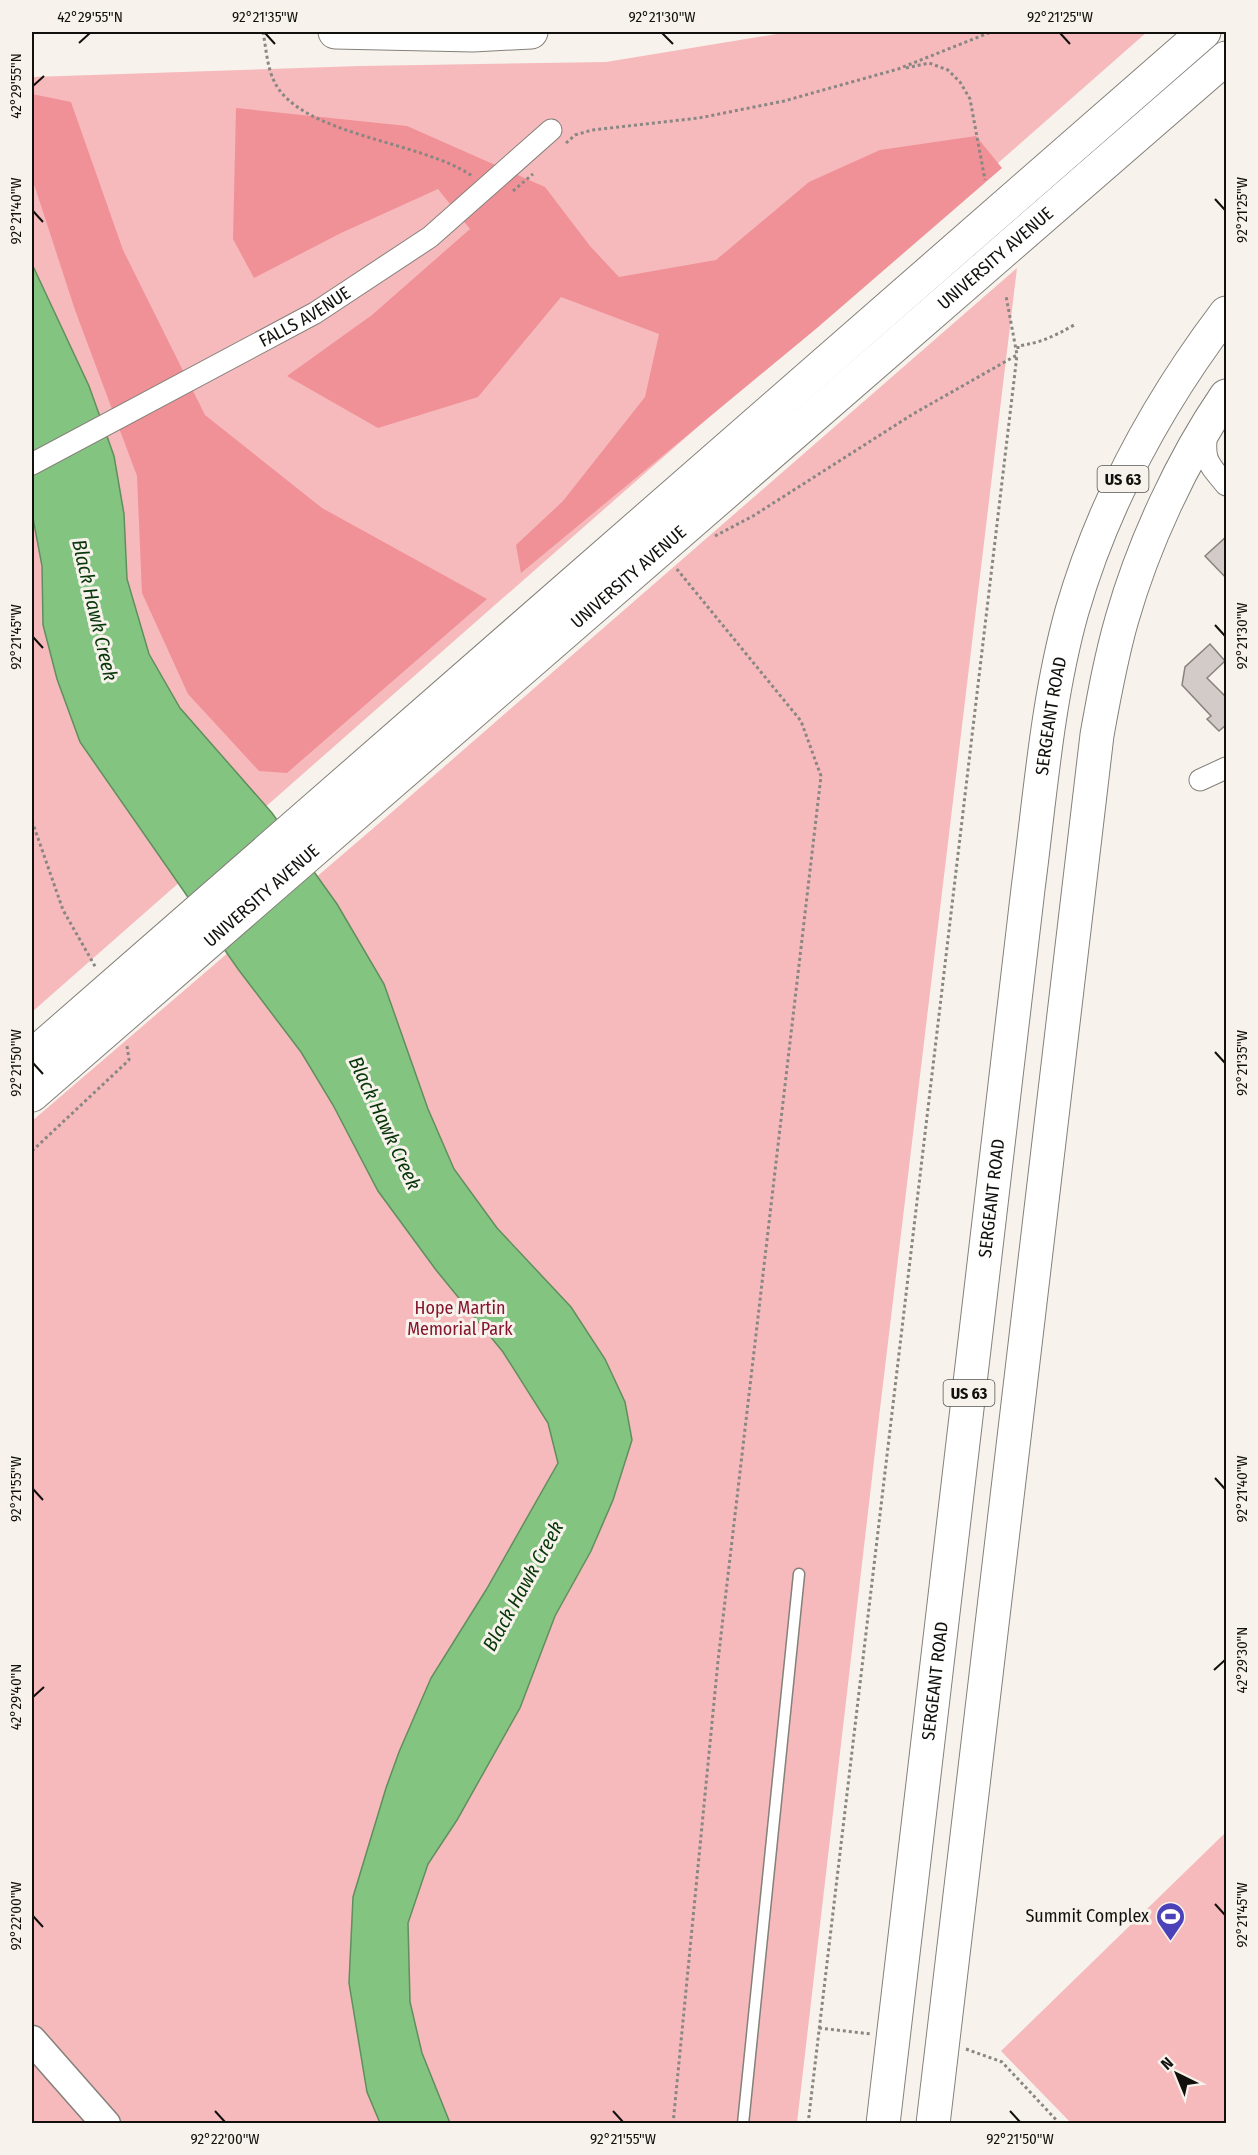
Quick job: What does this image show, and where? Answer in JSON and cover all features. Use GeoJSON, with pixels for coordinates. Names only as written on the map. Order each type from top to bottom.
{"type":"FeatureCollection","features":[{"type":"Feature","properties":{"kind":"main road"},"geometry":{"type":"LineString","coordinates":[[335,32],[473,34],[531,32]]}},
{"type":"Feature","properties":{"kind":"main road","name":"UNIVERSITY AVENUE"},"geometry":{"type":"LineString","coordinates":[[32,1095],[151,972],[330,794],[1203,32]]}},
{"type":"Feature","properties":{"kind":"main road","name":"UNIVERSITY AVENUE"},"geometry":{"type":"LineString","coordinates":[[32,1056],[151,972],[352,818],[1227,58]]}},
{"type":"Feature","properties":{"kind":"main road","name":"SERGEANT ROAD"},"geometry":{"type":"LineString","coordinates":[[883,2124],[1028,890],[1060,664],[1072,612],[1089,559],[1130,463],[1168,396],[1198,350],[1227,313]]}},
{"type":"Feature","properties":{"kind":"main road","name":"US 63"},"geometry":{"type":"LineString","coordinates":[[933,2124],[1097,735],[1108,674],[1137,572],[1177,482],[1217,410]]}},
{"type":"Feature","properties":{"kind":"main road"},"geometry":{"type":"LineString","coordinates":[[32,2040],[106,2124]]}},
{"type":"Feature","properties":{"kind":"street","name":"FALLS AVENUE"},"geometry":{"type":"LineString","coordinates":[[32,464],[315,313],[430,237],[551,130]]}},
{"type":"Feature","properties":{"kind":"street"},"geometry":{"type":"LineString","coordinates":[[1217,410],[1205,451],[1209,465],[1227,485]]}},
{"type":"Feature","properties":{"kind":"street"},"geometry":{"type":"LineString","coordinates":[[1200,780],[1227,768]]}},
{"type":"Feature","properties":{"kind":"lane"},"geometry":{"type":"LineString","coordinates":[[743,2124],[799,1574]]}},
{"type":"Feature","properties":{"kind":"path"},"geometry":{"type":"LineString","coordinates":[[263,32],[274,82],[286,97],[305,112],[350,132],[430,155],[461,168],[500,195],[508,195],[534,172]]}},
{"type":"Feature","properties":{"kind":"path"},"geometry":{"type":"LineString","coordinates":[[898,69],[991,32]]}},
{"type":"Feature","properties":{"kind":"path"},"geometry":{"type":"LineString","coordinates":[[559,150],[575,135],[592,130],[699,118],[784,101],[898,69],[929,63],[948,70],[960,82],[970,99],[985,180]]}},
{"type":"Feature","properties":{"kind":"path"},"geometry":{"type":"LineString","coordinates":[[1006,296],[1017,355]]}},
{"type":"Feature","properties":{"kind":"path"},"geometry":{"type":"LineString","coordinates":[[808,2124],[1018,346],[1039,343],[1074,325]]}},
{"type":"Feature","properties":{"kind":"path"},"geometry":{"type":"LineString","coordinates":[[711,538],[753,516],[914,414],[1017,355]]}},
{"type":"Feature","properties":{"kind":"path"},"geometry":{"type":"LineString","coordinates":[[670,561],[801,721],[821,776],[718,1661],[674,2124]]}},
{"type":"Feature","properties":{"kind":"green space"},"geometry":{"type":"Polygon","coordinates":[[[789,32],[1147,32],[32,1012],[32,77],[360,66],[606,62],[789,32]]]}},
{"type":"Feature","properties":{"kind":"green space","name":"Hope Martin Memorial Park"},"geometry":{"type":"Polygon","coordinates":[[[1017,268],[797,2123],[32,2123],[32,1121],[384,819],[1017,268]]]}},
{"type":"Feature","properties":{"kind":"green space","name":"Summit Complex"},"geometry":{"type":"Polygon","coordinates":[[[1226,1832],[1226,2123],[1071,2123],[1001,2051],[1226,1832]]]}},
{"type":"Feature","properties":{"kind":"shaded area"},"geometry":{"type":"Polygon","coordinates":[[[32,94],[71,102],[123,250],[205,415],[322,508],[487,599],[287,773],[259,771],[188,694],[142,593],[137,476],[75,310],[32,178],[32,94]]]}},
{"type":"Feature","properties":{"kind":"shaded area"},"geometry":{"type":"Polygon","coordinates":[[[236,108],[407,126],[545,187],[590,246],[619,277],[716,260],[809,182],[880,150],[976,136],[1002,168],[817,328],[521,573],[516,545],[563,501],[645,397],[659,334],[561,297],[478,397],[378,428],[287,376],[372,315],[470,229],[438,189],[341,233],[254,278],[233,239],[236,108]]]}},
{"type":"Feature","properties":{"kind":"water","name":"Black Hawk Creek"},"geometry":{"type":"Polygon","coordinates":[[[32,264],[89,386],[114,456],[124,514],[127,579],[149,654],[180,708],[272,813],[337,904],[384,984],[428,1109],[454,1169],[497,1228],[571,1307],[605,1359],[625,1402],[632,1440],[613,1500],[591,1551],[555,1616],[520,1708],[457,1820],[428,1864],[408,1923],[410,2002],[422,2053],[450,2123],[380,2123],[367,2092],[349,1983],[353,1897],[386,1788],[431,1678],[486,1590],[558,1463],[548,1423],[503,1352],[436,1270],[378,1191],[333,1105],[301,1052],[238,969],[80,742],[57,679],[43,625],[42,566],[32,513],[32,264]]]}},
{"type":"Feature","properties":{"kind":"building"},"geometry":{"type":"Polygon","coordinates":[[[1227,536],[1227,579],[1205,556],[1227,536]]]}},
{"type":"Feature","properties":{"kind":"building"},"geometry":{"type":"Polygon","coordinates":[[[1210,644],[1225,661],[1207,678],[1227,698],[1227,724],[1219,731],[1207,719],[1211,716],[1182,685],[1185,667],[1210,644]]]}},
{"type":"Feature","properties":{"kind":"place","name":"Summit Complex"},"geometry":{"type":"Point","coordinates":[1170,1942]}}]}
